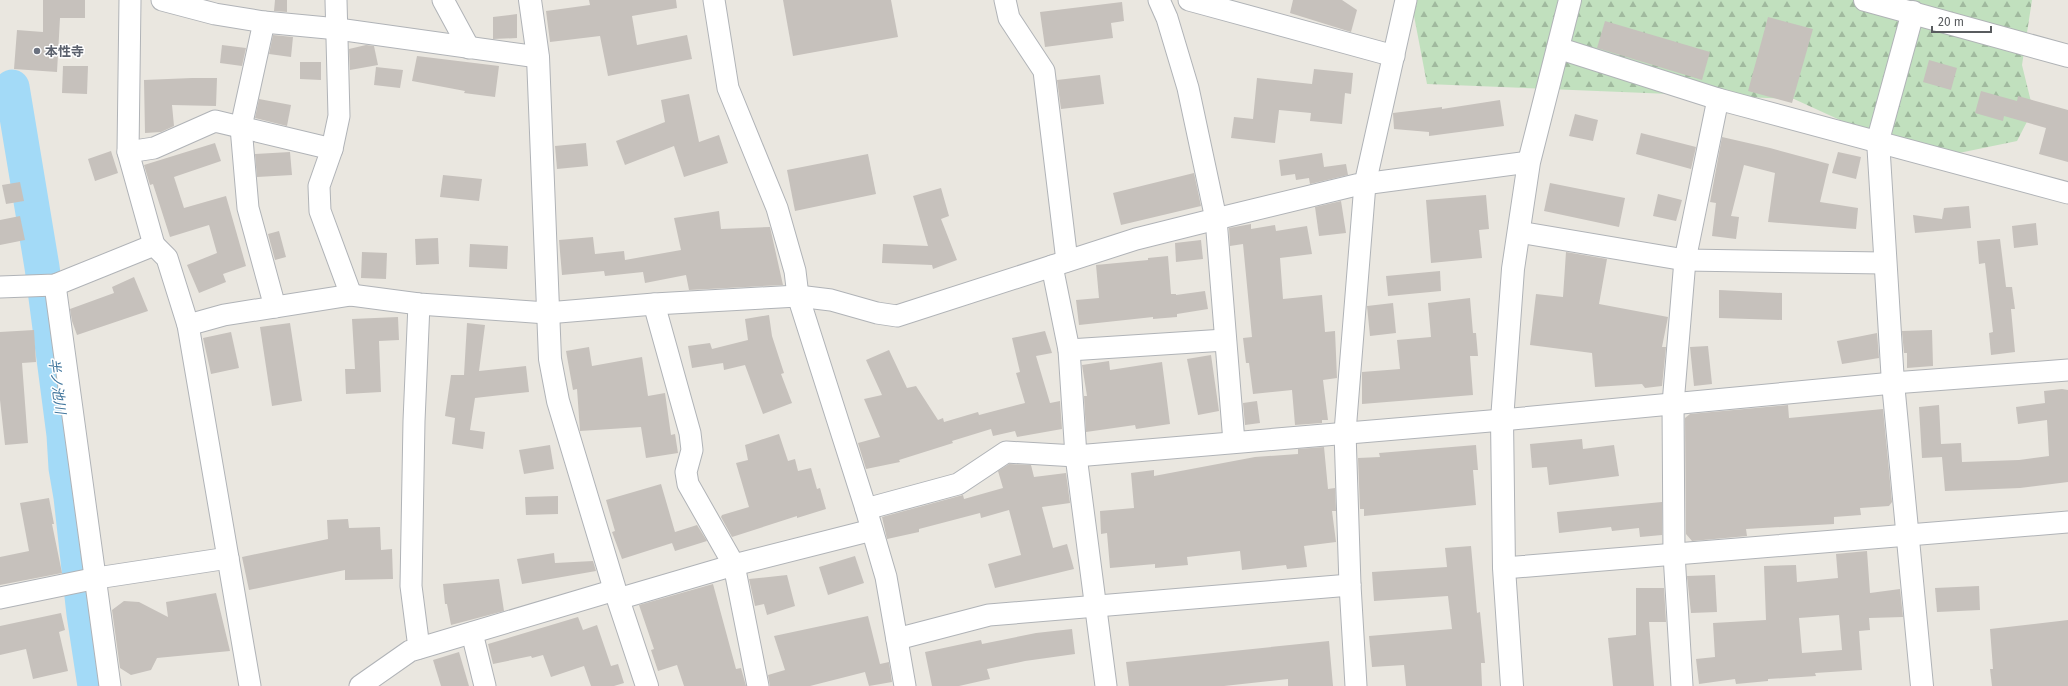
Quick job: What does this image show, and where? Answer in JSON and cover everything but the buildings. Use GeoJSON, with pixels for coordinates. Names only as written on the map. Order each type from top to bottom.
{"type":"FeatureCollection","features":[{"type":"Feature","properties":{"kind":"street"},"geometry":{"type":"LineString","coordinates":[[130,0],[128,152],[154,245],[167,258],[188,325],[250,686]]}},
{"type":"Feature","properties":{"kind":"street"},"geometry":{"type":"LineString","coordinates":[[162,0],[236,8],[264,22],[338,29],[538,57]]}},
{"type":"Feature","properties":{"kind":"street"},"geometry":{"type":"LineString","coordinates":[[336,0],[338,29],[339,116],[332,149],[319,186],[320,211],[351,295]]}},
{"type":"Feature","properties":{"kind":"street"},"geometry":{"type":"LineString","coordinates":[[443,0],[469,48]]}},
{"type":"Feature","properties":{"kind":"street"},"geometry":{"type":"LineString","coordinates":[[530,0],[538,57],[550,359],[558,401],[616,594],[647,686]]}},
{"type":"Feature","properties":{"kind":"street"},"geometry":{"type":"LineString","coordinates":[[714,0],[728,88],[777,208],[796,271],[798,296],[866,508],[886,577],[905,686]]}},
{"type":"Feature","properties":{"kind":"street"},"geometry":{"type":"LineString","coordinates":[[1005,0],[1009,18],[1044,71],[1059,263],[1069,350],[1076,456],[1106,686]]}},
{"type":"Feature","properties":{"kind":"street"},"geometry":{"type":"LineString","coordinates":[[1159,0],[1167,18],[1188,88],[1216,219],[1234,442]]}},
{"type":"Feature","properties":{"kind":"street"},"geometry":{"type":"LineString","coordinates":[[1189,0],[1394,56]]}},
{"type":"Feature","properties":{"kind":"street"},"geometry":{"type":"LineString","coordinates":[[1356,686],[1350,585],[1345,432],[1366,184],[1406,0]]}},
{"type":"Feature","properties":{"kind":"street"},"geometry":{"type":"LineString","coordinates":[[1512,686],[1504,568],[1502,420],[1513,269],[1529,162],[1570,0]]}},
{"type":"Feature","properties":{"kind":"street"},"geometry":{"type":"LineString","coordinates":[[1865,0],[1914,12],[2068,56]]}},
{"type":"Feature","properties":{"kind":"street"},"geometry":{"type":"LineString","coordinates":[[1914,12],[1878,140],[1884,263],[1893,384],[1909,536],[1922,686]]}},
{"type":"Feature","properties":{"kind":"street"},"geometry":{"type":"LineString","coordinates":[[264,22],[241,127],[248,208],[275,307]]}},
{"type":"Feature","properties":{"kind":"street"},"geometry":{"type":"LineString","coordinates":[[1558,48],[1718,98],[1878,140],[2068,193]]}},
{"type":"Feature","properties":{"kind":"street"},"geometry":{"type":"LineString","coordinates":[[1682,686],[1674,554],[1673,404],[1686,260],[1718,98]]}},
{"type":"Feature","properties":{"kind":"street"},"geometry":{"type":"LineString","coordinates":[[128,152],[154,148],[215,121],[332,149]]}},
{"type":"Feature","properties":{"kind":"street"},"geometry":{"type":"LineString","coordinates":[[188,325],[224,315],[351,295],[419,304],[547,313],[654,304],[798,296],[831,300],[876,313],[897,316],[1136,239],[1216,219],[1366,184],[1529,162]]}},
{"type":"Feature","properties":{"kind":"street"},"geometry":{"type":"LineString","coordinates":[[1519,232],[1686,260],[1884,263]]}},
{"type":"Feature","properties":{"kind":"street"},"geometry":{"type":"LineString","coordinates":[[0,287],[55,285],[154,245]]}},
{"type":"Feature","properties":{"kind":"street"},"geometry":{"type":"LineString","coordinates":[[55,285],[97,578],[110,686]]}},
{"type":"Feature","properties":{"kind":"street"},"geometry":{"type":"LineString","coordinates":[[419,304],[414,422],[411,586],[419,648]]}},
{"type":"Feature","properties":{"kind":"street"},"geometry":{"type":"LineString","coordinates":[[654,304],[690,432],[692,450],[686,472],[688,484],[734,565],[758,686]]}},
{"type":"Feature","properties":{"kind":"street"},"geometry":{"type":"LineString","coordinates":[[1069,350],[1226,340]]}},
{"type":"Feature","properties":{"kind":"street"},"geometry":{"type":"LineString","coordinates":[[866,508],[958,484],[1006,452],[1076,456],[2068,370]]}},
{"type":"Feature","properties":{"kind":"street"},"geometry":{"type":"LineString","coordinates":[[1504,568],[2068,522]]}},
{"type":"Feature","properties":{"kind":"street"},"geometry":{"type":"LineString","coordinates":[[360,686],[410,651],[419,648],[616,594],[872,530]]}},
{"type":"Feature","properties":{"kind":"street"},"geometry":{"type":"LineString","coordinates":[[0,598],[97,578],[228,558]]}},
{"type":"Feature","properties":{"kind":"street"},"geometry":{"type":"LineString","coordinates":[[897,640],[989,615],[1350,585]]}},
{"type":"Feature","properties":{"kind":"street"},"geometry":{"type":"LineString","coordinates":[[472,633],[484,686]]}},
{"type":"Feature","properties":{"kind":"green space"},"geometry":{"type":"Polygon","coordinates":[[[1411,0],[2032,0],[2022,65],[2033,110],[2017,141],[1959,153],[1853,126],[1794,99],[1427,84],[1411,0]]]}},
{"type":"Feature","properties":{"kind":"waterway","name":"半ノ池川"},"geometry":{"type":"LineString","coordinates":[[12,87],[42,267],[64,435],[66,468],[71,497],[84,614],[95,686]]}},
{"type":"Feature","properties":{"kind":"place","name":"本性寺"},"geometry":{"type":"Point","coordinates":[37,51]}}]}
